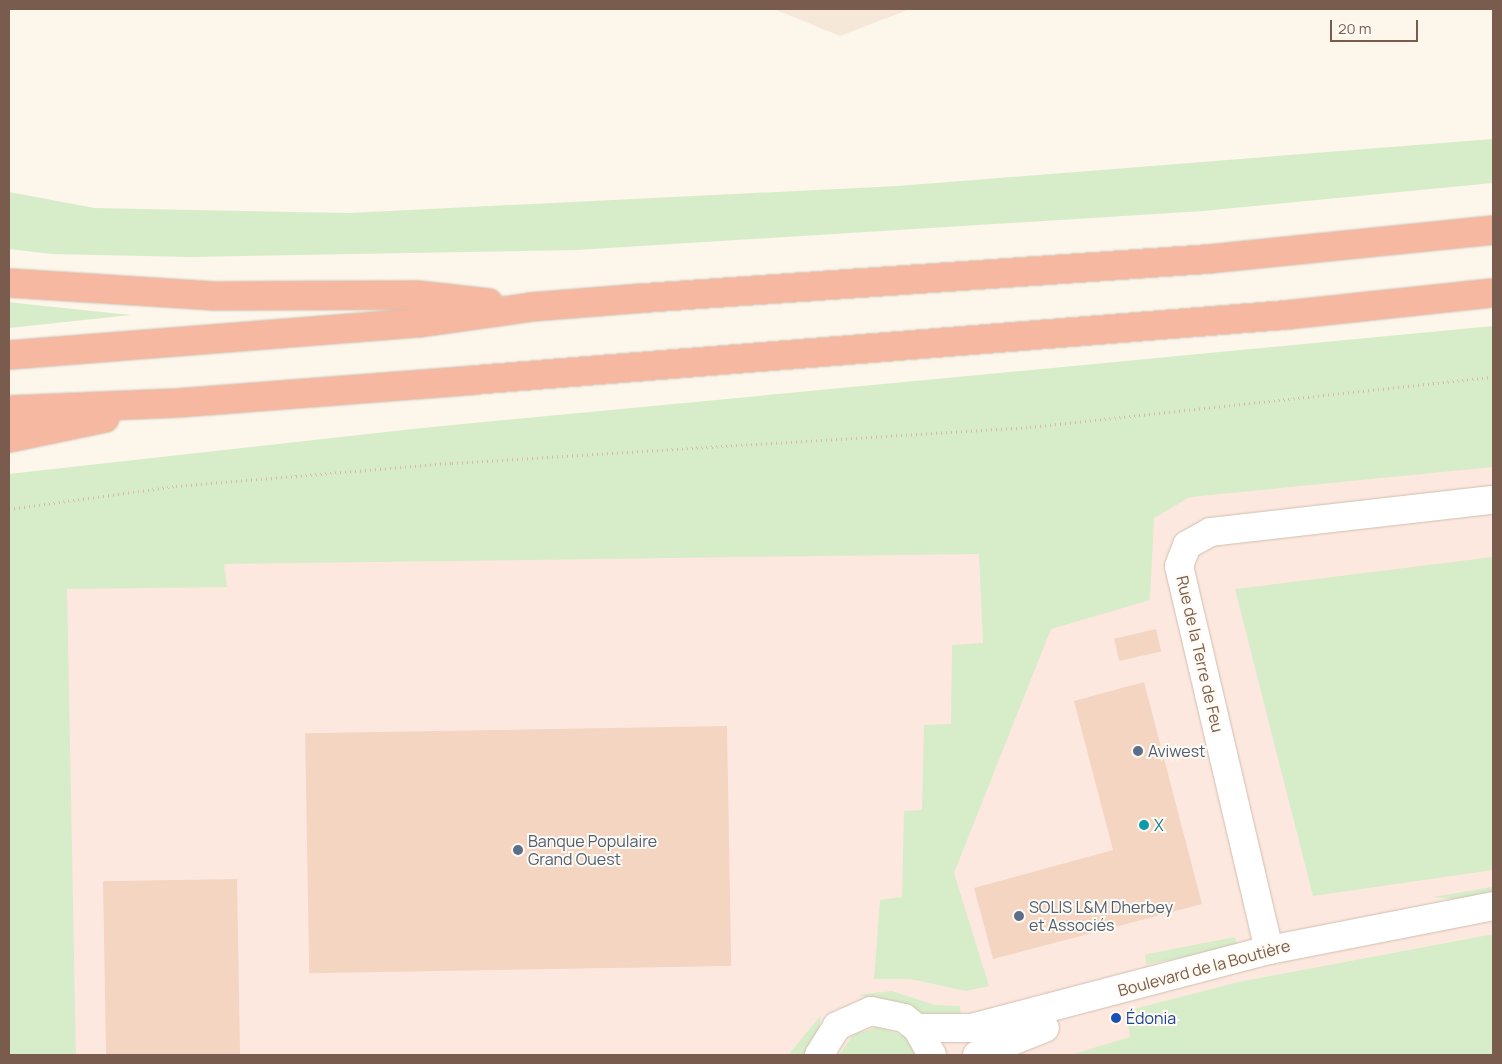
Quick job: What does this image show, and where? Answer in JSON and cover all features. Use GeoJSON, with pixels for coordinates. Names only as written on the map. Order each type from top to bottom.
{"type":"FeatureCollection","features":[{"type":"Feature","properties":{"kind":"highway"},"geometry":{"type":"LineString","coordinates":[[9,355],[420,323],[531,307],[1210,259],[1493,230]]}},
{"type":"Feature","properties":{"kind":"highway"},"geometry":{"type":"LineString","coordinates":[[9,283],[214,296],[417,295],[531,307]]}},
{"type":"Feature","properties":{"kind":"highway"},"geometry":{"type":"LineString","coordinates":[[9,410],[178,403],[1276,315],[1493,293]]}},
{"type":"Feature","properties":{"kind":"highway"},"geometry":{"type":"LineString","coordinates":[[9,438],[178,403]]}},
{"type":"Feature","properties":{"kind":"street","name":"Rue de la Terre de Feu"},"geometry":{"type":"LineString","coordinates":[[1269,950],[1179,566],[1187,545],[1210,532],[1493,500]]}},
{"type":"Feature","properties":{"kind":"street","name":"Boulevard de la Boutière"},"geometry":{"type":"LineString","coordinates":[[917,1028],[970,1028],[1000,1022],[1269,950],[1493,906]]}},
{"type":"Feature","properties":{"kind":"street","name":"Boulevard de la Boutière"},"geometry":{"type":"LineString","coordinates":[[977,1055],[1020,1035],[1300,958],[1493,924]]}},
{"type":"Feature","properties":{"kind":"street"},"geometry":{"type":"LineString","coordinates":[[818,1054],[837,1026],[854,1015],[888,1012],[917,1028],[932,1055]]}},
{"type":"Feature","properties":{"kind":"path"},"geometry":{"type":"LineString","coordinates":[[9,509],[176,486],[442,464],[1030,427],[1493,377]]}},
{"type":"Feature","properties":{"kind":"shaded area"},"geometry":{"type":"Polygon","coordinates":[[[774,9],[910,9],[840,36],[774,9]]]}},
{"type":"Feature","properties":{"kind":"shaded area"},"geometry":{"type":"Polygon","coordinates":[[[1493,405],[1493,934],[1238,982],[1126,1011],[1131,1037],[1070,1055],[76,1055],[66,589],[558,498],[1493,405]]]}},
{"type":"Feature","properties":{"kind":"green space"},"geometry":{"type":"Polygon","coordinates":[[[1493,139],[1493,183],[1203,211],[577,250],[191,257],[52,254],[9,249],[9,192],[94,208],[349,213],[898,186],[1493,139]]]}},
{"type":"Feature","properties":{"kind":"green space"},"geometry":{"type":"Polygon","coordinates":[[[9,302],[35,305],[131,315],[9,328],[9,302]]]}},
{"type":"Feature","properties":{"kind":"green space"},"geometry":{"type":"Polygon","coordinates":[[[1493,326],[1493,467],[1190,497],[1154,518],[1150,600],[1051,629],[954,873],[989,986],[966,991],[910,979],[874,979],[880,900],[902,897],[904,811],[922,810],[924,725],[951,724],[952,645],[983,643],[979,554],[224,564],[227,587],[67,589],[76,1055],[9,1055],[9,474],[422,428],[1493,326]]]}},
{"type":"Feature","properties":{"kind":"green space"},"geometry":{"type":"Polygon","coordinates":[[[1493,557],[1493,870],[1313,896],[1235,589],[1493,557]]]}},
{"type":"Feature","properties":{"kind":"green space"},"geometry":{"type":"Polygon","coordinates":[[[1493,887],[1493,898],[1471,901],[1433,897],[1493,887]]]}},
{"type":"Feature","properties":{"kind":"green space"},"geometry":{"type":"Polygon","coordinates":[[[1493,934],[1493,1055],[1070,1055],[1130,1037],[1126,1011],[1238,982],[1493,934]]]}},
{"type":"Feature","properties":{"kind":"green space"},"geometry":{"type":"Polygon","coordinates":[[[1235,937],[1237,947],[1147,964],[1145,955],[1235,937]]]}},
{"type":"Feature","properties":{"kind":"green space"},"geometry":{"type":"Polygon","coordinates":[[[892,991],[935,1005],[960,1006],[961,1016],[933,1016],[858,995],[892,991]]]}},
{"type":"Feature","properties":{"kind":"green space"},"geometry":{"type":"Polygon","coordinates":[[[821,1015],[818,1035],[804,1054],[788,1055],[821,1015]]]}},
{"type":"Feature","properties":{"kind":"green space"},"geometry":{"type":"Polygon","coordinates":[[[878,1027],[904,1036],[918,1055],[839,1055],[853,1035],[878,1027]]]}},
{"type":"Feature","properties":{"kind":"building"},"geometry":{"type":"Polygon","coordinates":[[[1156,629],[1161,651],[1119,661],[1114,639],[1156,629]]]}},
{"type":"Feature","properties":{"kind":"building","name":"X"},"geometry":{"type":"Polygon","coordinates":[[[1144,682],[1202,904],[993,959],[974,888],[1113,850],[1074,701],[1144,682]]]}},
{"type":"Feature","properties":{"kind":"building","name":"Banque Populaire Grand Ouest"},"geometry":{"type":"Polygon","coordinates":[[[727,726],[731,966],[309,973],[305,733],[727,726]]]}},
{"type":"Feature","properties":{"kind":"building"},"geometry":{"type":"Polygon","coordinates":[[[237,879],[240,1055],[106,1055],[103,881],[237,879]]]}},
{"type":"Feature","properties":{"kind":"place","name":"Aviwest"},"geometry":{"type":"Point","coordinates":[1138,751]}},
{"type":"Feature","properties":{"kind":"place","name":"X"},"geometry":{"type":"Point","coordinates":[1144,825]}},
{"type":"Feature","properties":{"kind":"place","name":"Banque Populaire Grand Ouest"},"geometry":{"type":"Point","coordinates":[518,850]}},
{"type":"Feature","properties":{"kind":"place","name":"SOLIS L&M Dherbey et Associés"},"geometry":{"type":"Point","coordinates":[1019,916]}},
{"type":"Feature","properties":{"kind":"place","name":"Édonia"},"geometry":{"type":"Point","coordinates":[1116,1018]}}]}
